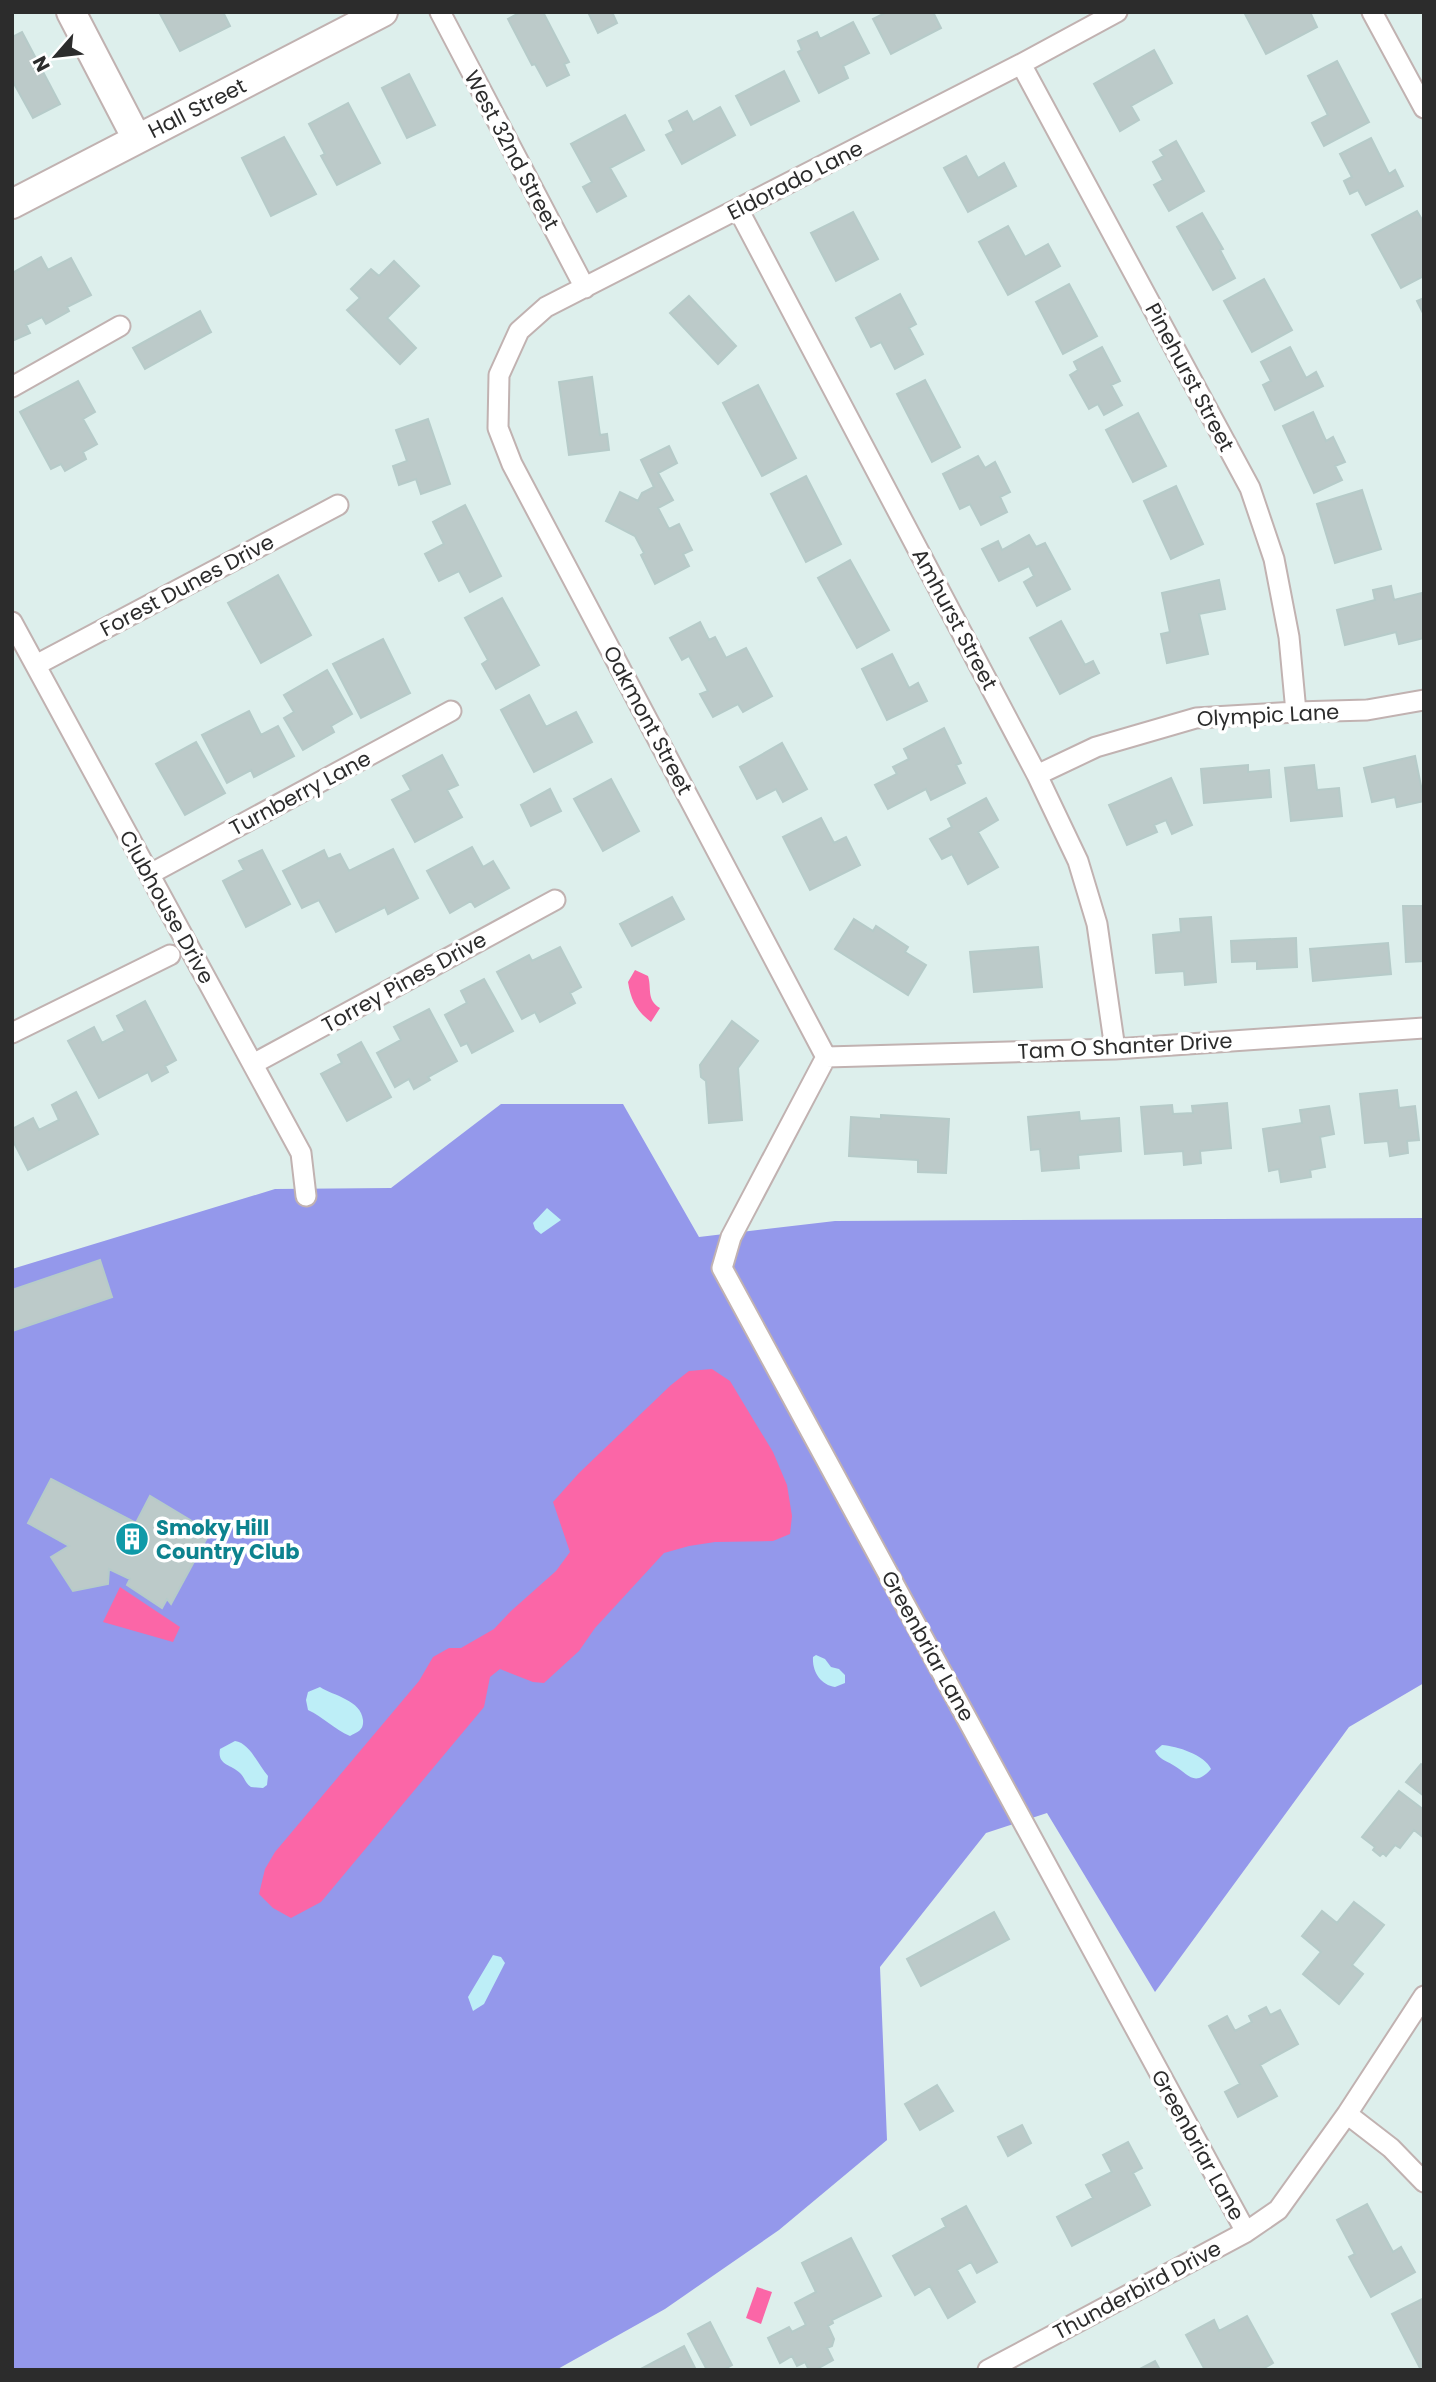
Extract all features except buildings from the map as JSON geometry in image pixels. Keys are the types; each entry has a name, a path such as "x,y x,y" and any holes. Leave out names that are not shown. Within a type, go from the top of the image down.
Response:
{"street":[{"path":"71,12 137,138"},
{"name":"Hall Street","path":"12,204 383,12"},
{"name":"West 32nd Street","path":"440,12 584,288"},
{"name":"Eldorado Lane","path":"499,375 519,331 546,307 1021,64 1117,12"},
{"path":"1372,12 1424,108"},
{"name":"Pinehurst Street","path":"1021,64 1250,488 1274,559 1289,637 1296,712"},
{"name":"Amhurst Street","path":"738,209 1037,775 1079,861 1094,914 1115,1049"},
{"path":"12,387 120,326"},
{"name":"Oakmont Street","path":"499,375 498,428 512,464 826,1057"},
{"name":"Forest Dunes Drive","path":"36,665 338,505"},
{"name":"Clubhouse Drive","path":"12,622 301,1153 306,1196"},
{"name":"Olympic Lane","path":"1037,775 1096,747 1196,718 1367,710 1424,700"},
{"name":"Turnberry Lane","path":"149,874 451,711"},
{"name":"Torrey Pines Drive","path":"253,1064 555,900"},
{"path":"12,1033 170,955"},
{"name":"Tam O Shanter Drive","path":"826,1057 1115,1049 1424,1028"},
{"name":"Greenbriar Lane","path":"826,1057 731,1237 722,1268 1246,2232"},
{"name":"Thunderbird Drive","path":"988,2370 1246,2232 1279,2210 1347,2114 1424,1996"},
{"path":"1347,2114 1391,2148 1424,2182"}],"shaded area":[{"path":"635,970 648,976 651,998 660,1008 651,1022 638,1010 631,995 628,982"},
{"name":"Smoky Hill Country Club","path":"501,1104 623,1104 699,1237 835,1221 1424,1218 1424,1683 1349,1727 1155,1992 1047,1813 986,1833 880,1967 887,2140 779,2230 665,2309 556,2370 12,2370 12,1269 275,1189 391,1188"},
{"path":"712,1369 730,1381 773,1452 787,1485 792,1516 790,1534 773,1541 715,1542 664,1553 595,1628 579,1651 544,1683 533,1682 500,1669 490,1677 484,1707 321,1902 291,1918 273,1908 259,1894 265,1869 275,1852 419,1681 433,1657 449,1648 461,1648 494,1629 556,1571 570,1552 553,1502 579,1473 671,1385 689,1371"},
{"path":"120,1587 180,1627 173,1642 103,1622"},
{"path":"757,2287 772,2292 761,2324 746,2318"}],"sand":[{"path":"547,1208 561,1220 541,1234 533,1223"},
{"path":"816,1655 825,1659 831,1667 839,1669 845,1675 845,1683 835,1687 822,1681 814,1668 813,1657"},
{"path":"320,1687 346,1699 357,1708 363,1720 360,1730 350,1736 308,1710 308,1692"},
{"path":"235,1741 249,1750 268,1776 267,1785 263,1788 251,1787 240,1773 220,1758 220,1749"},
{"path":"1162,1745 1183,1749 1203,1759 1211,1769 1200,1778 1192,1778 1159,1756 1155,1751"},
{"path":"493,1955 501,1957 505,1963 484,2004 473,2011 468,1997"}],"place":[{"name":"Smoky Hill Country Club","path":"132,1539"}]}
